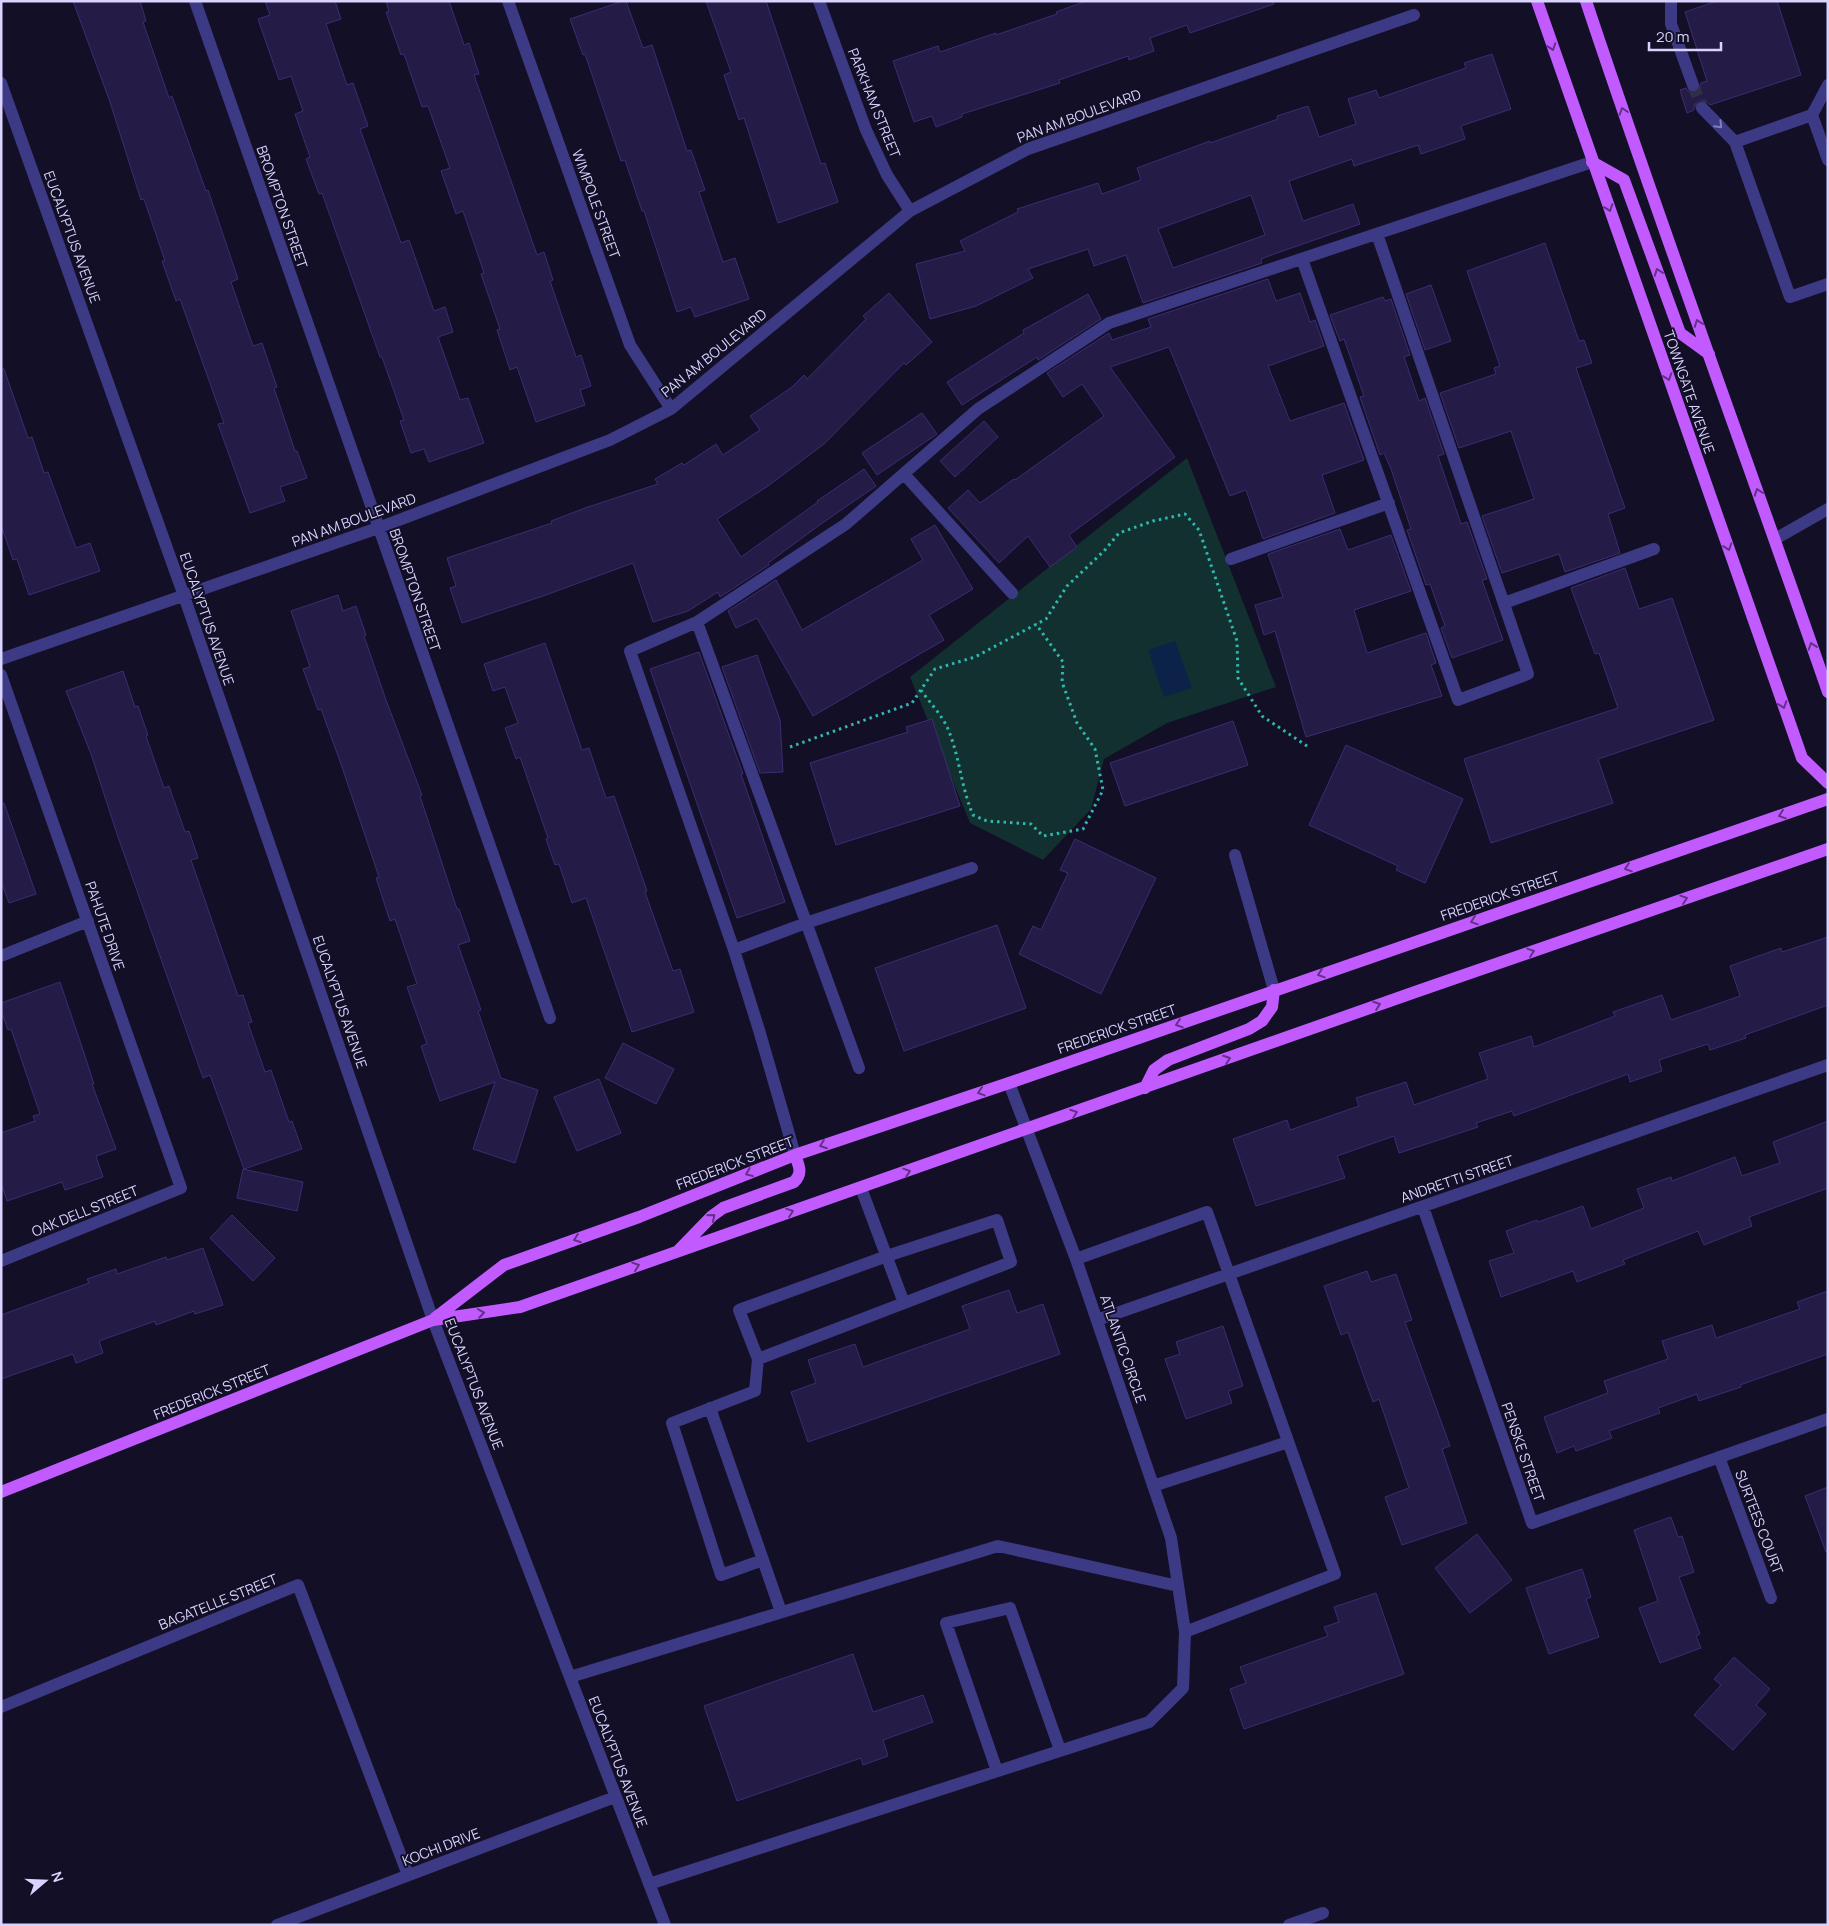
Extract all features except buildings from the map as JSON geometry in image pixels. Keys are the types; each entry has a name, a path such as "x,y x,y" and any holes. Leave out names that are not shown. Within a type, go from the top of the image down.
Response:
{"main road":[{"name":"TOWNGATE AVENUE","path":"1537,1 1802,758 1828,783"},
{"path":"1586,1 1638,157 1828,692"},
{"path":"1592,162 1624,180 1680,333 1709,354"},
{"name":"FREDERICK STREET","path":"433,1320 504,1265 639,1217 795,1155 1009,1083 1828,799"},
{"name":"FREDERICK STREET","path":"1,1492 433,1320 520,1307 1828,849"},
{"path":"1145,1088 1154,1070 1168,1060 1262,1021 1272,1007 1274,990"},
{"path":"677,1252 712,1216 724,1208 794,1182 799,1176 800,1169 795,1155"}],"street":[{"name":"BROMPTON STREET","path":"195,1 550,1018"},
{"name":"WIMPOLE STREET","path":"508,1 630,344 671,409"},
{"name":"PARKHAM STREET","path":"819,1 866,130 887,175 910,211"},
{"path":"1671,1 1671,24 1693,86"},
{"name":"PAN AM BOULEVARD","path":"1,659 378,528 610,440 671,409 910,211 1028,149 1414,15"},
{"name":"EUCALYPTUS AVENUE","path":"1,83 184,596 433,1320 615,1797 666,1925"},
{"path":"1735,142 1812,116 1828,85"},
{"path":"1702,108 1735,142 1790,297 1828,284"},
{"path":"1812,116 1828,160"},
{"path":"795,1155 734,950 630,651 696,622 846,524 978,409 1109,322 1592,162"},
{"path":"1302,259 1458,700 1528,674 1377,234"},
{"path":"904,474 1012,593"},
{"path":"1231,559 1388,503"},
{"path":"1775,539 1828,509"},
{"path":"1504,603 1654,550"},
{"path":"696,622 859,1068"},
{"name":"PAHUTE DRIVE","path":"1,675 181,1188"},
{"path":"1235,855 1274,990"},
{"path":"734,950 806,923 972,868"},
{"path":"1,956 88,921"},
{"name":"ANDRETTI STREET","path":"1097,1320 1828,1065"},
{"name":"ATLANTIC CIRCLE","path":"649,1884 1149,1722 1183,1688 1185,1632 1171,1538 1076,1260 1009,1083"},
{"name":"OAK DELL STREET","path":"1,1261 181,1188"},
{"path":"861,1188 904,1303"},
{"name":"PENSKE STREET","path":"1422,1207 1532,1523 1828,1419"},
{"path":"1076,1260 1207,1212 1334,1574 1185,1632"},
{"path":"758,1359 1012,1262 997,1220 887,1256 739,1310 758,1359 754,1391 672,1423 721,1575 763,1560"},
{"path":"710,1408 781,1612"},
{"path":"1153,1486 1288,1442"},
{"name":"SURTEES COURT","path":"1719,1457 1771,1598"},
{"path":"570,1677 998,1546 1178,1586"},
{"name":"BAGATELLE STREET","path":"1,1708 298,1585 408,1875"},
{"path":"997,1771 946,1623 1010,1608 1060,1750"},
{"name":"KOCHI DRIVE","path":"277,1925 615,1797"},
{"path":"1289,1925 1323,1913"}],"path":[{"path":"790,746 912,703 935,669 975,657 1046,619 1067,586 1104,551 1119,533 1153,521 1185,514 1199,530 1237,641 1238,678 1262,716 1310,748"},
{"path":"921,690 947,727 960,764 965,797 973,815 987,821 1031,824 1043,836 1083,829 1103,790 1095,749 1077,723 1065,691 1062,682 1063,662 1036,624"}],"green space":[{"path":"1187,458 1276,687 1167,723 1104,759 1091,809 1043,860 970,823 910,677"}],"water":[{"path":"1175,641 1192,688 1164,697 1148,650"}],"tunnel":[{"path":"1693,85 1702,108"}]}
